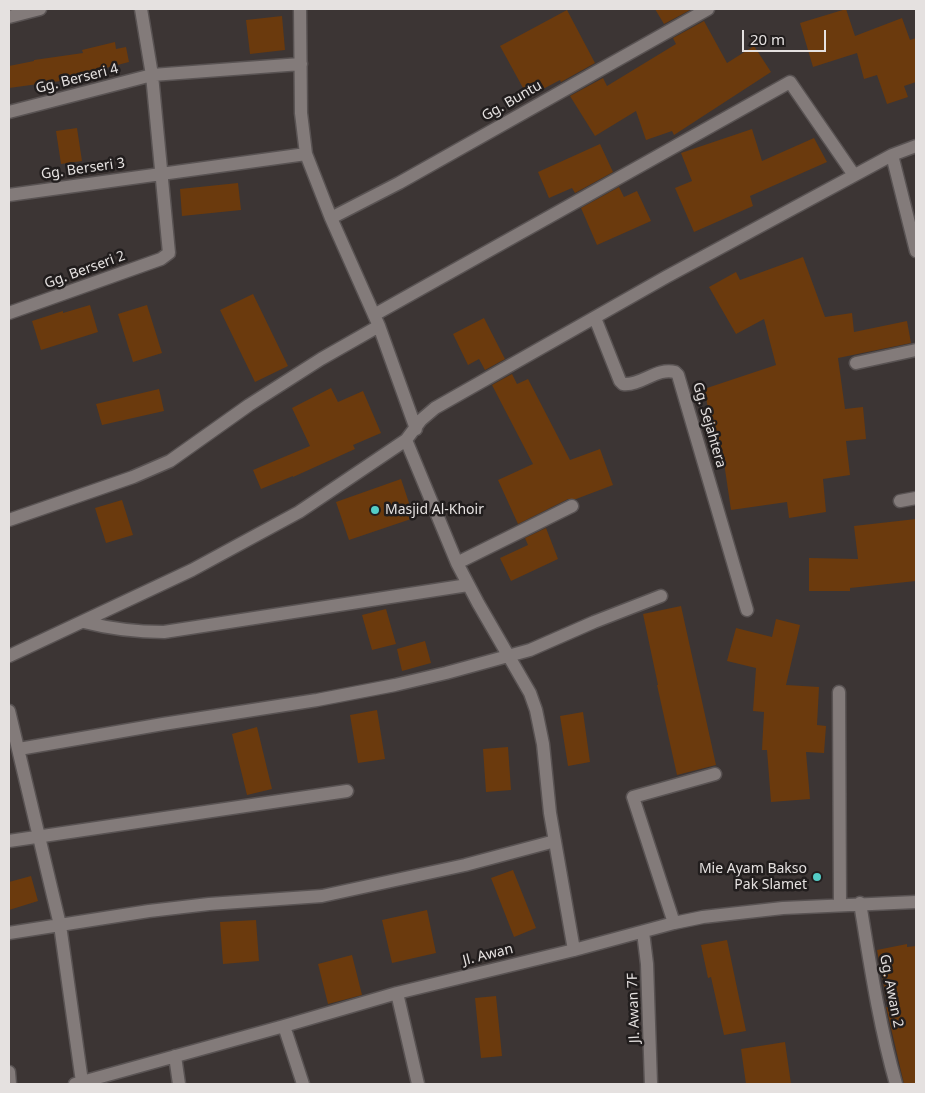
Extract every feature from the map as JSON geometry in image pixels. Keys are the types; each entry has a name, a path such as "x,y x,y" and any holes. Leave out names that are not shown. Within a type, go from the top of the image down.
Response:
{"street":[{"path":"9,16 40,9"},
{"path":"141,9 152,75 161,173"},
{"path":"300,9 301,113 306,154 331,218 377,320 416,429"},
{"name":"Gg. Buntu","path":"331,218 399,183 708,9"},
{"name":"Gg. Berseri 4","path":"9,112 152,75 301,64"},
{"path":"9,520 116,483 170,461 258,399 321,359 377,320 790,82 854,175"},
{"path":"9,656 192,570 275,526 327,494 406,440 421,420 435,408 854,175 892,155 916,146"},
{"name":"Gg. Berseri 3","path":"9,195 306,154"},
{"path":"892,155 916,251"},
{"name":"Gg. Berseri 2","path":"9,313 162,259 169,253 161,173"},
{"name":"Gg. Sejahtera","path":"595,318 622,384 629,384 665,371 675,372 678,375 747,610"},
{"path":"856,363 916,350"},
{"path":"406,440 457,563 530,693 540,726 555,841 574,950"},
{"path":"900,501 916,498"},
{"path":"457,563 572,506"},
{"path":"84,622 138,632 164,632 468,585"},
{"path":"16,750 163,724 317,700 395,685 530,650 661,596"},
{"path":"839,692 840,905"},
{"path":"9,711 16,750 60,926 79,1083"},
{"path":"674,923 633,797 715,774"},
{"path":"9,841 347,791"},
{"path":"9,933 149,911 209,904 322,896 465,865 555,841"},
{"name":"Jl. Awan","path":"79,1083 397,993 574,950 674,923 754,911 916,902"},
{"name":"Gg. Awan 2","path":"860,904 876,997 896,1084"},
{"name":"Jl. Awan 7F","path":"643,932 647,964 651,1084"},
{"path":"397,993 418,1084"},
{"path":"284,1026 303,1084"},
{"path":"175,1056 179,1084"},
{"path":"9,1072 10,1084"}],"building":[{"path":"655,9 692,9 664,24"},
{"path":"846,9 855,36 902,18 910,40 916,38 916,82 904,86 908,97 887,104 877,75 864,79 857,53 813,67 800,23"},
{"path":"567,10 595,63 561,82 560,80 528,97 500,46"},
{"path":"282,16 285,50 250,54 246,20"},
{"path":"704,21 727,63 754,46 771,72 674,135 672,131 646,140 636,111 595,136 570,96 603,78 607,86 676,44 673,38"},
{"path":"115,42 116,49 126,47 129,62 75,76 75,79 9,88 9,66 34,60 83,53 82,50"},
{"path":"77,128 82,161 61,164 56,131"},
{"path":"752,129 762,161 814,138 827,162 750,196 753,206 694,232 675,188 692,181 681,153"},
{"path":"600,144 613,172 575,193 572,188 549,198 538,172"},
{"path":"238,183 241,210 182,216 180,189"},
{"path":"619,187 624,197 637,191 651,221 597,245 581,208"},
{"path":"803,257 825,317 852,313 854,332 907,321 911,343 838,358 845,409 863,407 866,439 846,441 850,475 823,479 826,512 789,518 787,502 731,510 722,449 717,450 704,389 776,365 764,319 736,334 709,287 736,272 740,280"},
{"path":"253,294 288,366 255,382 220,310"},
{"path":"90,305 98,332 41,350 32,321"},
{"path":"147,305 162,353 133,362 118,314"},
{"path":"484,318 505,359 485,370 479,359 468,365 453,334"},
{"path":"512,374 517,384 528,379 570,460 600,449 613,485 576,499 568,499 518,524 498,480 533,464 492,385"},
{"path":"331,388 338,402 363,391 381,433 353,445 355,449 261,489 253,470 310,446 292,408"},
{"path":"159,389 164,411 102,425 96,404"},
{"name":"Masjid Al-Khoir","path":"401,479 414,518 349,540 336,502"},
{"path":"122,500 133,535 106,543 95,508"},
{"path":"916,519 916,581 850,588 850,591 809,591 809,558 858,559 854,526"},
{"path":"546,528 558,559 511,581 500,558 528,545 525,538"},
{"path":"681,606 716,765 677,775 643,614"},
{"path":"386,609 396,644 372,650 362,615"},
{"path":"776,619 800,625 786,685 819,687 817,725 826,726 824,753 806,752 810,799 771,802 767,750 762,750 764,712 753,711 756,668 727,661 736,628 772,637"},
{"path":"425,641 431,663 402,671 397,649"},
{"path":"377,710 385,759 358,763 350,715"},
{"path":"583,712 590,762 568,766 560,716"},
{"path":"257,727 272,789 247,795 232,734"},
{"path":"508,747 511,790 486,792 483,749"},
{"path":"513,870 536,928 514,937 491,878"},
{"path":"31,876 38,901 9,910 9,882"},
{"path":"427,910 436,953 392,963 382,920"},
{"path":"256,920 259,961 223,964 220,922"},
{"path":"727,940 746,1031 724,1035 711,977 708,978 701,945"},
{"path":"907,944 907,947 916,946 916,1084 904,1084 886,1007 888,1007 877,950"},
{"path":"352,955 362,995 328,1004 318,964"},
{"path":"496,996 502,1056 481,1058 475,998"},
{"path":"785,1042 791,1084 746,1084 741,1049"}],"place":[{"name":"Masjid Al-Khoir","path":"375,510"},
{"name":"Mie Ayam Bakso Pak Slamet","path":"817,877"}]}
